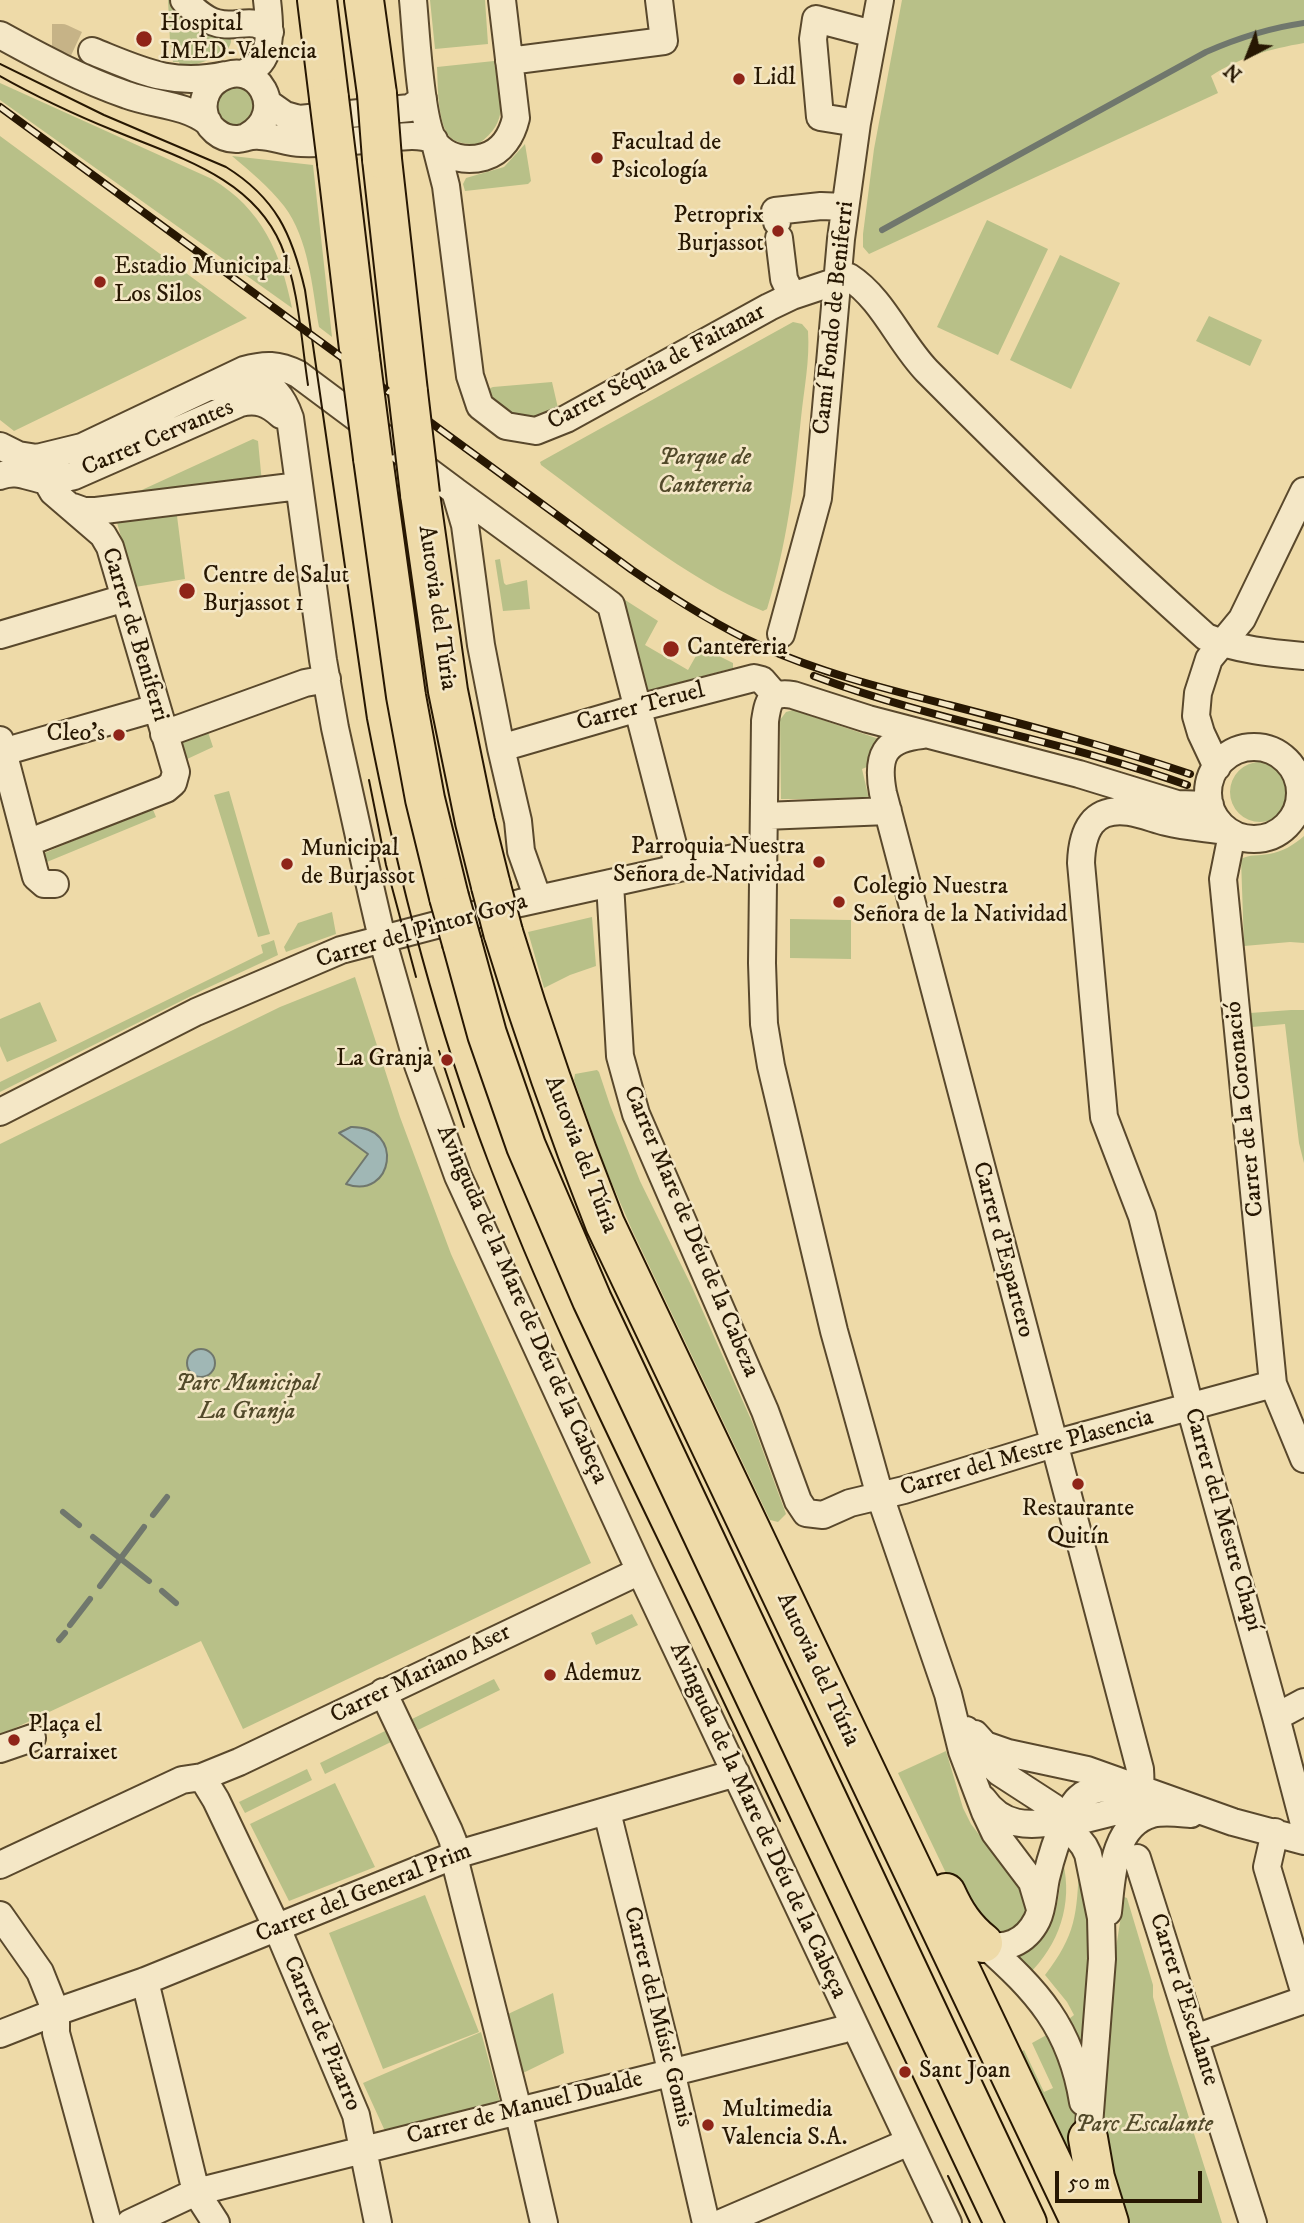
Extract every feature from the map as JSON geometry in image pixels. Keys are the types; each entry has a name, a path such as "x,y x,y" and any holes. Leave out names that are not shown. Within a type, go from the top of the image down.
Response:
{"highway":[{"name":"Autovia del Túria","path":"317,0 360,357 406,696 425,799 487,1034 526,1146 592,1300 1027,2223"},
{"name":"Autovia del Túria","path":"364,0 377,94 408,392 438,493 436,618 475,822 530,1023 605,1224 1081,2223"},
{"path":"882,1807 915,1830 956,1915 983,1943"},
{"path":"1088,2138 1094,2178 1109,2223"}],"street":[{"path":"184,0 205,18 217,23 231,25 253,22 264,26 270,32"},
{"path":"92,51 146,72 181,80 204,80 250,71 266,52 270,32 267,0"},
{"path":"413,0 423,99 446,186"},
{"path":"446,186 457,169 468,160 487,156 496,150 506,142 513,130 516,118 502,0"},
{"path":"509,61 664,41 659,0"},
{"name":"Camí Fondo de Beniferri","path":"781,634 818,498 836,281 845,207 857,123 880,0"},
{"path":"857,123 820,117 813,39 816,19 873,34"},
{"path":"0,35 45,46 124,94 187,110 228,138 248,136 263,124 268,103 263,89 251,77 236,74 218,79 210,86 205,96 204,111 208,122"},
{"path":"151,101 205,96"},
{"path":"268,103 285,115 299,119 410,108 423,99"},
{"path":"248,136 265,136 302,144 415,135 435,142 447,153 468,160"},
{"name":"Carrer Séquia de Faitanar","path":"446,186 470,376 480,406 506,426 536,431 566,419 792,296 836,281"},
{"path":"792,296 784,278 775,211 821,206 845,207"},
{"path":"836,281 849,277 864,286 906,345 934,377 1116,556 1206,637 1256,652 1304,656"},
{"path":"0,446 18,455 37,458 82,447 244,370 263,365 286,368 298,374 438,493 611,605 679,868"},
{"name":"Avinguda de la Mare de Déu de la Cabeça","path":"212,387 248,381 269,385 284,399 294,438 335,728 382,938 418,1065 458,1176 852,2024 948,2223"},
{"name":"Carrer Cervantes","path":"39,486 74,476 252,400 266,403 280,413 294,438"},
{"path":"82,447 50,471 39,486 84,511 299,486"},
{"name":"Carrer de Beniferri","path":"0,459 103,535 110,547 176,772 173,783 166,789 27,843"},
{"path":"1226,759 1201,733 1196,716 1198,693 1209,659 1242,620 1304,491"},
{"path":"438,493 465,525 481,645 518,821 521,851 538,899"},
{"path":"0,635 125,598"},
{"name":"Carrer Teruel","path":"501,748 754,678 762,680 775,695"},
{"path":"164,734 305,683 327,679"},
{"path":"1040,1909 1031,1882 995,1833 962,1751 948,1695 880,1496 834,1331 771,1066 764,1024 762,912 767,706 775,695 793,695 922,735 1079,774 1177,804 1210,805"},
{"path":"55,884 44,884 36,877 1,746 156,708"},
{"name":"Carrer d'Espartero","path":"922,735 898,740 890,746 882,758 881,780 1140,1769 1136,1788"},
{"path":"1266,748 1279,754 1290,764 1297,776 1301,791 1299,805 1288,824 1271,836 1242,838 1229,832 1216,820 1208,789 1212,774 1226,759 1250,747 1266,748 1286,753 1304,768"},
{"path":"764,816 888,811"},
{"name":"Carrer del Mestre Chapí","path":"1229,832 1113,811 1100,816 1087,829 1082,842 1081,863 1104,1117 1142,1216 1190,1407 1276,1717 1303,1834"},
{"name":"Carrer de la Coronació","path":"1229,832 1223,879 1273,1384 1304,1459"},
{"name":"Carrer del Pintor Goya","path":"0,1112 196,1012 341,950 538,899 762,853"},
{"name":"Carrer del Pintor Goya","path":"706,863 727,866 738,872 752,890 762,912"},
{"name":"Carrer Mare de Déu de la Cabeza","path":"610,883 620,1056 636,1114 760,1399 798,1502 806,1513 823,1515"},
{"name":"Carrer del Mestre Plasencia","path":"823,1515 850,1503 1273,1384"},
{"name":"Carrer Mariano Aser","path":"0,1865 183,1780 202,1777 239,1762 640,1571"},
{"path":"383,1692 453,1841 457,1869 544,2223"},
{"path":"948,1695 985,1745 1007,1753 1087,1770 1233,1822"},
{"path":"948,1695 984,1758 999,1772 1073,1821 1091,1864 1101,1918 1102,1959"},
{"path":"1276,1717 1304,1702"},
{"path":"0,1749 32,1738"},
{"name":"Carrer del General Prim","path":"0,2034 145,1981 455,1855 736,1773"},
{"name":"Carrer de Pizarro","path":"202,1777 216,1800 276,1928 356,2115 378,2223"},
{"path":"983,1943 995,1948 1013,1944 1030,1930 1040,1909 1052,1853 1073,1821 1130,1808 1138,1799 1136,1788"},
{"path":"980,1795 995,1813 1018,1824 1124,1822 1143,1818"},
{"name":"Carrer del Músic Gomis","path":"607,1812 706,2223"},
{"path":"1088,2138 1102,1959 1112,1878 1118,1849 1130,1826 1152,1814 1174,1813 1275,1832 1303,1834"},
{"path":"1275,1832 1267,1867 1304,1991"},
{"name":"Carrer d'Escalante","path":"1137,1858 1253,2223"},
{"path":"0,1915 40,1972 56,2012 56,2033 108,2223"},
{"path":"983,1943 1042,2001 1056,2022 1075,2066 1088,2138"},
{"path":"145,1981 197,2192 216,2223"},
{"path":"1195,2038 1304,2000"},
{"name":"Carrer de Manuel Dualde","path":"130,2223 197,2192 841,2030 852,2024"},
{"path":"721,2223 909,2142"}],"green space":[{"path":"168,0 176,0 230,36 229,47 192,66 181,68 179,62 173,62"},
{"path":"430,0 485,0 488,44 435,49"},
{"path":"902,0 1304,0 1304,43 1267,51 1233,64 1211,76 1218,93 869,254 863,247 863,234 874,149"},
{"path":"494,61 501,97 500,117 496,126 478,144 454,140 443,124 437,67"},
{"path":"0,83 212,179 229,191 244,204 267,234 282,269 292,308 0,100"},
{"path":"235,87 249,93 255,107 249,121 235,127 221,121 215,107 221,93"},
{"name":"Estadio Municipal Los Silos","path":"0,136 247,318 14,431 0,420"},
{"path":"525,144 531,181 528,184 465,191 463,184 466,178 504,167"},
{"path":"232,156 313,165 332,337 319,327 304,248 292,219 272,192"},
{"path":"987,220 1048,249 998,355 937,327"},
{"path":"1060,255 1120,283 1071,389 1010,360"},
{"path":"1209,316 1262,340 1250,366 1196,341"},
{"name":"Parque de Cantereria","path":"793,322 802,324 808,331 806,374 785,538 767,609 763,611 734,598 677,564 621,525 540,462"},
{"path":"552,382 558,408 534,416 518,415 503,408 488,389 493,387"},
{"path":"253,439 258,441 262,483 109,505"},
{"path":"176,508 185,579 135,587 116,519"},
{"path":"500,559 506,585 527,580 530,609 503,611 495,560"},
{"path":"622,598 658,621 645,645 688,670 701,647 733,663 733,668 648,691"},
{"path":"793,710 882,740 872,765 862,769 869,799 781,799 780,720 786,712"},
{"path":"206,726 213,747 185,760 178,737"},
{"path":"1254,762 1266,762 1282,770 1288,780 1288,804 1282,814 1266,822 1254,822 1238,814 1230,798 1230,786 1238,770"},
{"path":"229,791 270,934 258,937 214,795"},
{"path":"152,807 156,817 42,864 40,855"},
{"path":"1304,836 1304,943 1244,946 1241,859 1279,852"},
{"path":"332,912 336,934 286,952 284,947 298,923"},
{"path":"592,917 596,966 544,988 528,932"},
{"path":"790,919 851,920 851,959 790,958"},
{"path":"274,940 278,955 0,1092 0,1082 263,953 261,945"},
{"name":"Parc Municipal La Granja","path":"355,977 400,1117 451,1254 591,1563 243,1729 201,1641 0,1735 0,1144 280,1007"},
{"path":"40,1002 57,1041 7,1062 0,1046 0,1019"},
{"path":"1304,1010 1304,1163 1299,1143 1285,1024 1252,1027 1250,1013"},
{"path":"597,1070 640,1181 692,1287 753,1424 786,1514 778,1522 770,1520 632,1230 604,1165 574,1080 575,1074"},
{"path":"632,1614 638,1625 596,1645 591,1633"},
{"path":"494,1679 500,1690 418,1730 412,1719"},
{"path":"385,1731 391,1742 325,1774 320,1763"},
{"path":"946,1751 963,1808 971,1824 1014,1881 1021,1879 1027,1910 1025,1917 1015,1928 1001,1933 993,1933 968,1919 898,1773"},
{"path":"307,1769 312,1780 245,1813 239,1802"},
{"path":"335,1783 375,1867 289,1901 250,1824"},
{"path":"1063,1862 1066,1893 1061,1923 1048,1951 1028,1975 1014,1958 1039,1942 1047,1931 1057,1905"},
{"path":"1079,1864 1087,1907 1091,1959 1083,2067 1065,2022 1074,2015 1045,1975 1063,1948 1073,1923"},
{"path":"425,1895 479,2032 383,2069 329,1933"},
{"name":"Parc Escalante","path":"1124,1897 1127,1898 1153,1985 1153,1997 1169,2054 1222,2223 1130,2223 1097,2131 1104,2024"},
{"path":"553,1993 564,2053 523,2073 508,2014"},
{"path":"481,2032 500,2102 385,2131 363,2083"},
{"path":"1052,2032 1071,2085 1082,2162 1074,2165 1021,2052 1024,2050 1044,2092 1053,2088 1032,2043"}],"water":[{"path":"351,1127 369,1130 380,1138 386,1149 387,1162 383,1173 374,1182 362,1186 346,1184 368,1154 339,1133"},
{"path":"201,1349 211,1353 215,1363 211,1373 201,1377 191,1373 187,1363 191,1353"}],"waterway":[{"path":"882,230 1206,52 1254,34 1304,23"},
{"path":"153,1515 167,1497"},
{"path":"63,1512 79,1525"},
{"path":"100,1586 144,1527"},
{"path":"93,1537 149,1581"},
{"path":"162,1591 176,1603"},
{"path":"70,1625 90,1599"},
{"path":"59,1640 65,1633"}],"tunnel":[{"path":"52,37 62,37 92,51"}],"tram line":[{"path":"0,64 104,115 226,167 258,191 270,205 287,235 305,290 367,719 378,775 418,942 468,1107 511,1220 562,1336 982,2223"},
{"path":"0,76 71,112 210,172 252,202 268,222 287,261 296,296 308,385"},
{"path":"369,780 386,865 416,977"},
{"path":"439,1051 464,1127"},
{"path":"708,1669 780,1821"},
{"path":"948,2176 970,2223"}],"railway":[{"path":"0,107 632,570 711,620 761,646 830,672 1070,737 1190,774"},
{"path":"814,676 907,706 1094,756 1187,785"}],"place":[{"name":"Hospital IMED-Valencia","path":"144,39"},
{"name":"Lidl","path":"739,79"},
{"name":"Facultad de Psicología","path":"597,158"},
{"name":"Petroprix Burjassot","path":"778,231"},
{"name":"Estadio Municipal Los Silos","path":"100,282"},
{"name":"Centre de Salut Burjassot 1","path":"187,591"},
{"name":"Cantereria","path":"671,649"},
{"name":"Cleo's","path":"119,735"},
{"name":"Parroquia Nuestra Señora de Natividad","path":"819,862"},
{"name":"Municipal de Burjassot","path":"287,864"},
{"name":"Colegio Nuestra Señora de la Natividad","path":"839,902"},
{"name":"La Granja","path":"447,1060"},
{"name":"Restaurante Quitín","path":"1078,1484"},
{"name":"Ademuz","path":"550,1675"},
{"name":"Plaça el Carraixet","path":"14,1740"},
{"name":"Sant Joan","path":"905,2072"},
{"name":"Multimedia Valencia S.A.","path":"708,2125"}]}
